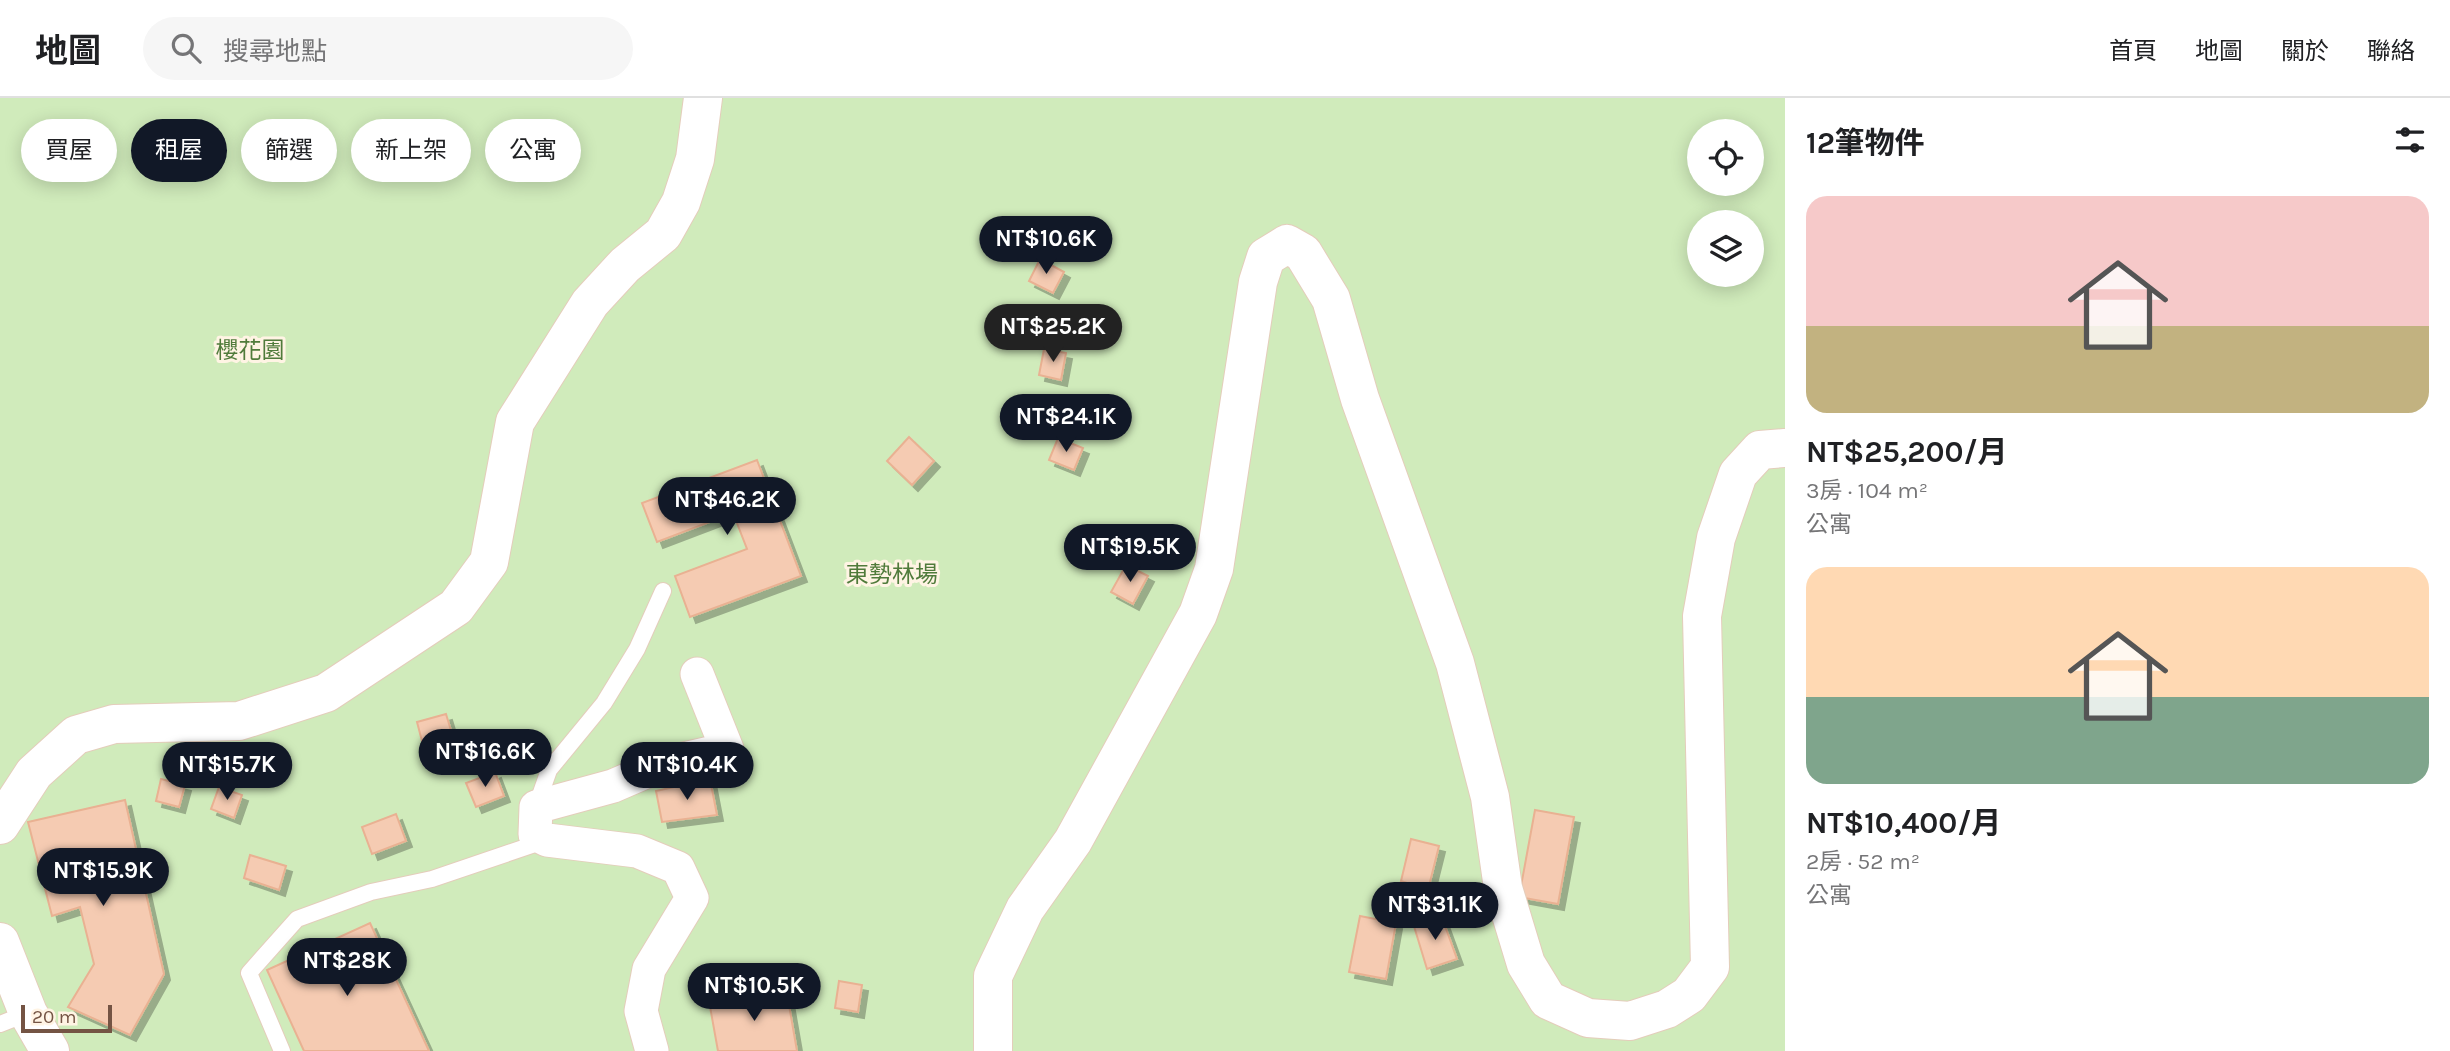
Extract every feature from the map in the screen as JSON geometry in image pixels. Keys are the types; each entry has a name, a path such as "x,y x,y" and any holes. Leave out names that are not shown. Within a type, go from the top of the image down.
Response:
{"street":[{"path":"0,825 34,773 76,735 114,724 239,720 326,693 456,607 489,562 515,422 590,303 625,265 663,234 681,202 695,159 703,98"},
{"path":"993,1051 993,976 1025,909 1073,841 1198,614 1214,569 1258,282 1266,257 1287,244 1303,253 1331,299 1360,399 1455,663 1490,797 1503,887 1526,964 1548,1000 1588,1018 1630,1021 1667,1009 1689,995 1710,967 1702,616 1716,538 1738,474 1760,450 1785,448"},
{"path":"652,1051 640,1011 649,969 692,898 678,868 636,851 547,840 536,820 666,764 727,749 697,674"},
{"path":"0,942 14,1019 50,1051"}],"lane":[{"path":"282,1051 249,972 297,919 371,892 432,879 532,845 549,770 604,703 637,649 663,591"}],"green space":[{"name":"東勢林場","path":"0,98 1785,98 1785,1051 0,1051"}],"building":[{"path":"1040,259 1064,272 1053,293 1029,281"},
{"path":"1044,349 1066,353 1061,380 1039,375"},
{"path":"909,437 934,461 912,485 887,461"},
{"path":"1058,438 1083,448 1074,470 1049,460"},
{"path":"757,460 801,576 690,617 675,576 747,549 733,513 657,542 642,503"},
{"path":"1126,565 1148,576 1133,604 1111,592"},
{"path":"446,714 453,737 423,745 417,722"},
{"path":"495,772 504,796 476,807 466,783"},
{"path":"161,779 185,785 179,807 156,801"},
{"path":"710,779 717,815 662,822 656,791"},
{"path":"219,787 242,795 234,818 211,809"},
{"path":"125,800 164,974 130,1035 68,1007 94,964 80,907 52,916 28,822"},
{"path":"1535,810 1574,817 1558,904 1519,897"},
{"path":"396,814 406,841 372,854 362,827"},
{"path":"1411,839 1439,846 1428,890 1401,881"},
{"path":"250,855 286,866 279,890 244,878"},
{"path":"1441,915 1457,959 1427,969 1413,923"},
{"path":"1360,916 1396,923 1386,979 1349,972"},
{"path":"370,923 429,1051 304,1051 267,970"},
{"path":"839,981 862,985 858,1012 835,1008"},
{"path":"786,988 797,1051 718,1051 709,1001"}],"park label":[{"name":"櫻花園","path":"250,350"}]}
